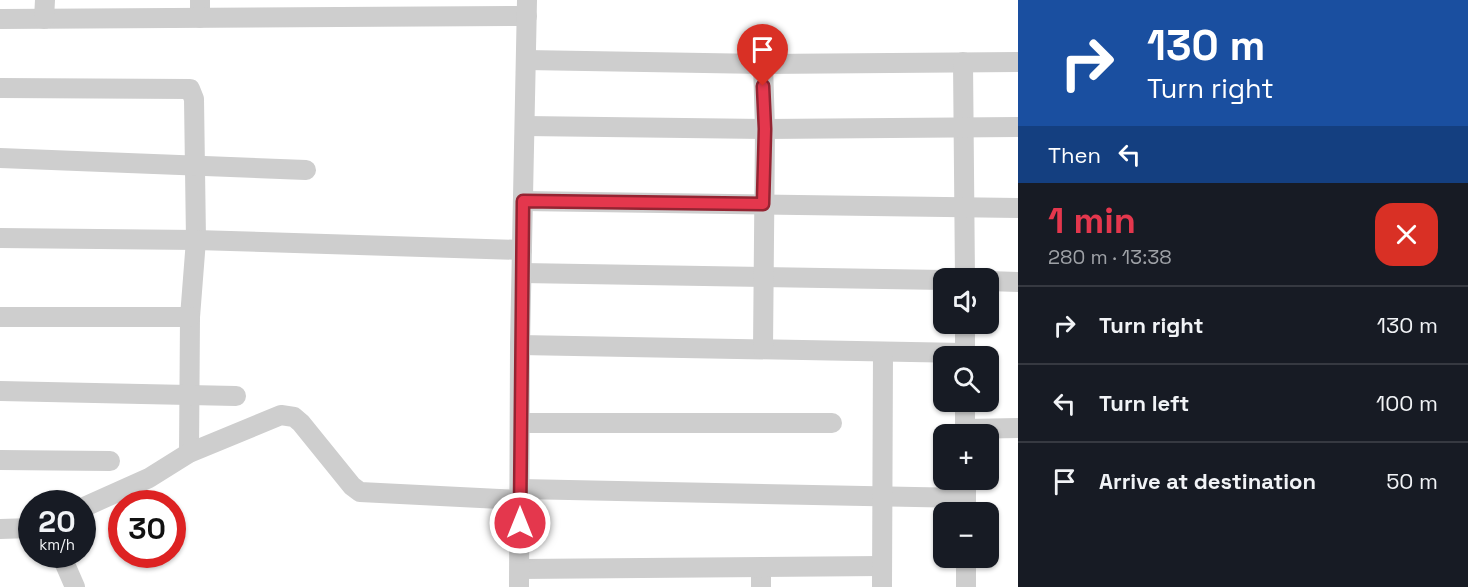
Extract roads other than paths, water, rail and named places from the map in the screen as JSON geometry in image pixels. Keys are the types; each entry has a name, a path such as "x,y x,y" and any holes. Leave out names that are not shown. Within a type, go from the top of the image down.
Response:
{"street":[{"path":"0,19 44,10 527,8 520,345 520,578 761,577 881,566"},
{"path":"526,60 763,64 1018,62"},
{"path":"963,62 965,268"},
{"path":"762,349 765,129 763,64"},
{"path":"0,88 190,89 194,99 196,240 189,318 189,453"},
{"path":"525,126 765,129 1018,127"},
{"path":"0,158 306,170"},
{"path":"523,201 1018,208"},
{"path":"0,238 196,240 522,250"},
{"path":"522,273 933,280"},
{"path":"999,281 1018,282"},
{"path":"0,317 189,318"},
{"path":"520,345 933,354"},
{"path":"882,587 880,496 883,352"},
{"path":"0,391 236,396"},
{"path":"96,502 149,478 189,453 281,415 294,417 301,423 352,486 360,492 966,497"},
{"path":"520,423 832,423"},
{"path":"999,429 1018,428"},
{"path":"0,460 110,461"},
{"path":"0,529 18,528"},
{"path":"67,568 75,587"},
{"path":"966,568 966,587"}]}
